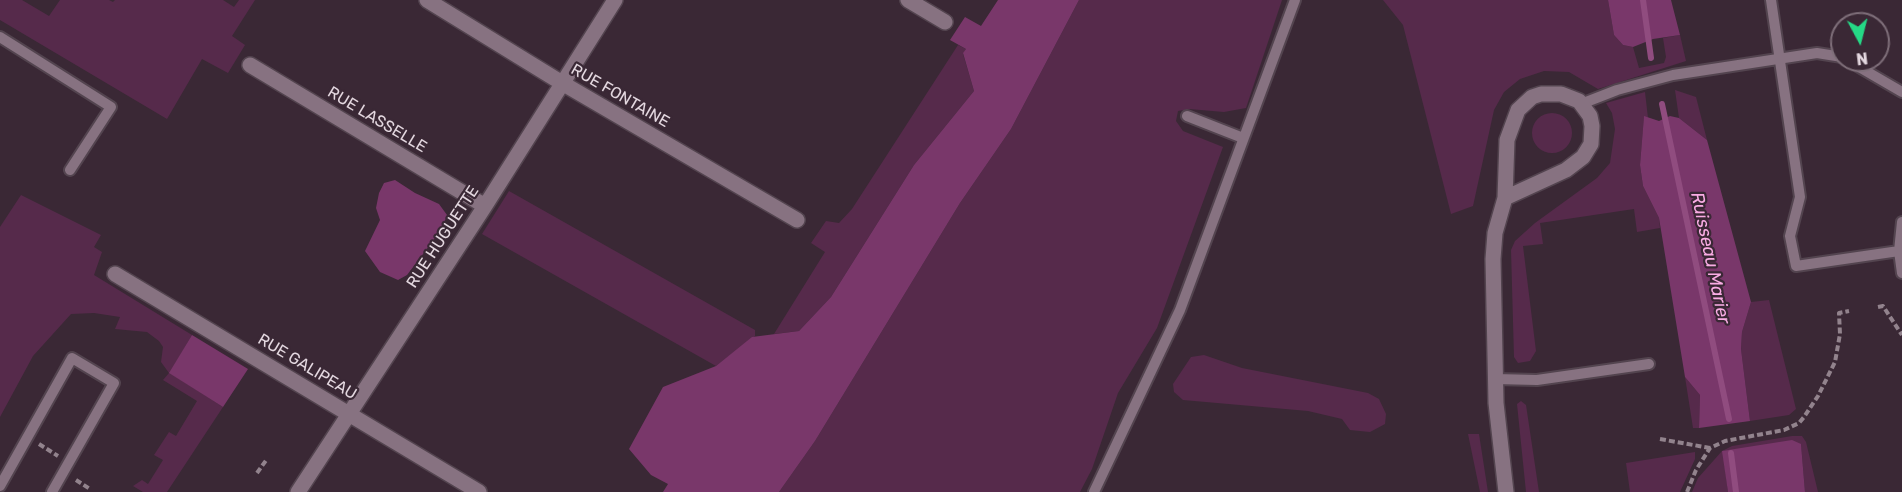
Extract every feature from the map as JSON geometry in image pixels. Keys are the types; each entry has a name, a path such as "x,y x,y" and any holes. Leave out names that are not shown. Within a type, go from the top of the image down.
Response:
{"street":[{"name":"RUE FONTAINE","path":"427,0 562,83 796,220"},
{"name":"RUE HUGUETTE","path":"298,492 485,206 615,0"},
{"path":"908,0 945,22"},
{"name":"RUE LASSELLE","path":"250,65 485,206"},
{"path":"1505,198 1566,170 1583,157 1591,144 1592,126 1590,116 1581,104 1561,94 1541,94 1524,102 1518,110 1507,140 1505,198 1495,233 1493,251 1495,379 1506,492"},
{"name":"RUE GALIPEAU","path":"115,274 479,492"}],"lane":[{"path":"1094,492 1180,310 1295,0"},
{"path":"1771,0 1800,197 1790,236 1796,266 1899,251"},
{"path":"0,37 111,107 70,170"},
{"path":"1581,104 1617,90 1673,75 1817,52 1830,55"},
{"path":"1868,72 1902,92"},
{"path":"1187,116 1244,138"},
{"path":"1902,222 1899,251 1902,273"},
{"path":"0,486 72,358 114,383 52,492"},
{"path":"1495,379 1537,380 1649,364"}],"path":[{"path":"1878,307 1883,306 1902,335"},
{"path":"1687,492 1696,470 1710,448 1725,441 1784,430 1798,423 1811,408 1831,372 1839,344 1839,313 1849,311"},
{"path":"1660,439 1710,448"},
{"path":"257,473 267,459"}],"shaded area":[{"path":"0,0 22,0 49,16 60,0 109,0 113,2 115,0 223,0 234,7 239,0 255,0 232,36 245,45 228,73 202,59 167,119 0,20"},
{"path":"998,0 1079,0 1011,129 960,203 815,441 779,492 663,492 668,484 651,475 629,449 663,387 716,366 752,337 799,331 831,297 914,165 974,91 963,53 966,49 950,40 965,17 981,26"},
{"path":"1079,0 1282,0 1246,108 1224,112 1189,109 1178,111 1176,121 1183,131 1223,147 1157,328 1118,393 1092,469 1080,492 779,492 815,441 960,203 1011,129"},
{"path":"1383,0 1608,0 1614,35 1623,45 1633,47 1639,68 1664,63 1666,57 1663,38 1680,35 1686,61 1598,89 1569,72 1544,71 1520,79 1504,92 1494,110 1473,206 1451,214 1403,25"},
{"path":"1608,0 1671,0 1680,35 1653,39 1633,47 1623,45 1614,35"},
{"path":"958,45 966,49 963,54 974,91 914,165 831,297 799,331 774,334 825,252 811,243 826,221 839,223 852,209"},
{"path":"1675,90 1696,97 1707,140 1679,118"},
{"path":"1645,92 1648,118 1644,117 1640,165 1643,186 1659,218 1660,228 1637,232 1634,209 1540,223 1543,244 1523,246 1536,351 1530,361 1518,363 1514,357 1511,250 1515,241 1535,223 1597,178 1610,163 1615,129 1612,113 1606,103"},
{"path":"1552,113 1566,119 1572,133 1566,147 1552,153 1538,147 1532,133 1538,119"},
{"path":"1644,116 1659,121 1670,116 1679,118 1707,140 1751,302 1742,332 1741,349 1750,421 1699,428 1700,395 1685,377 1659,218 1643,186 1640,165"},
{"path":"395,180 415,193 439,204 447,215 442,229 407,275 398,280 380,272 365,251 380,220 376,208 379,193 384,183"},
{"path":"509,191 755,330 755,336 716,366 482,234"},
{"path":"21,195 101,235 94,247 102,252 94,275 192,335 170,373 223,407 167,492 143,492 133,486 142,480 148,484 163,460 154,455 169,432 176,436 197,401 163,380 169,373 161,362 163,347 159,341 147,332 115,329 120,317 94,313 71,314 33,356 0,417 0,227"},
{"path":"1769,300 1796,409 1789,415 1750,421 1741,349 1742,332 1751,302"},
{"path":"192,335 248,369 223,407 169,373"},
{"path":"1204,355 1242,368 1368,393 1379,399 1386,414 1385,424 1370,432 1350,430 1342,419 1308,411 1183,400 1174,392 1173,384 1191,357"},
{"path":"1685,377 1700,395 1699,428 1693,428"},
{"path":"1521,401 1526,405 1539,492 1526,492 1517,404"},
{"path":"1468,434 1479,434 1488,492 1480,492"},
{"path":"1802,436 1806,442 1818,492 1805,492 1801,444 1723,451 1728,492 1692,492 1698,478 1722,451 1732,446"},
{"path":"1792,440 1801,444 1805,492 1728,492 1722,451"},
{"path":"1695,452 1695,459 1680,492 1630,492 1626,463"}],"waterway":[{"name":"Ruisseau Marier","path":"1643,0 1651,58"},
{"name":"Ruisseau Marier","path":"1662,104 1729,419"},
{"name":"Ruisseau Marier","path":"1731,453 1736,492"}]}
